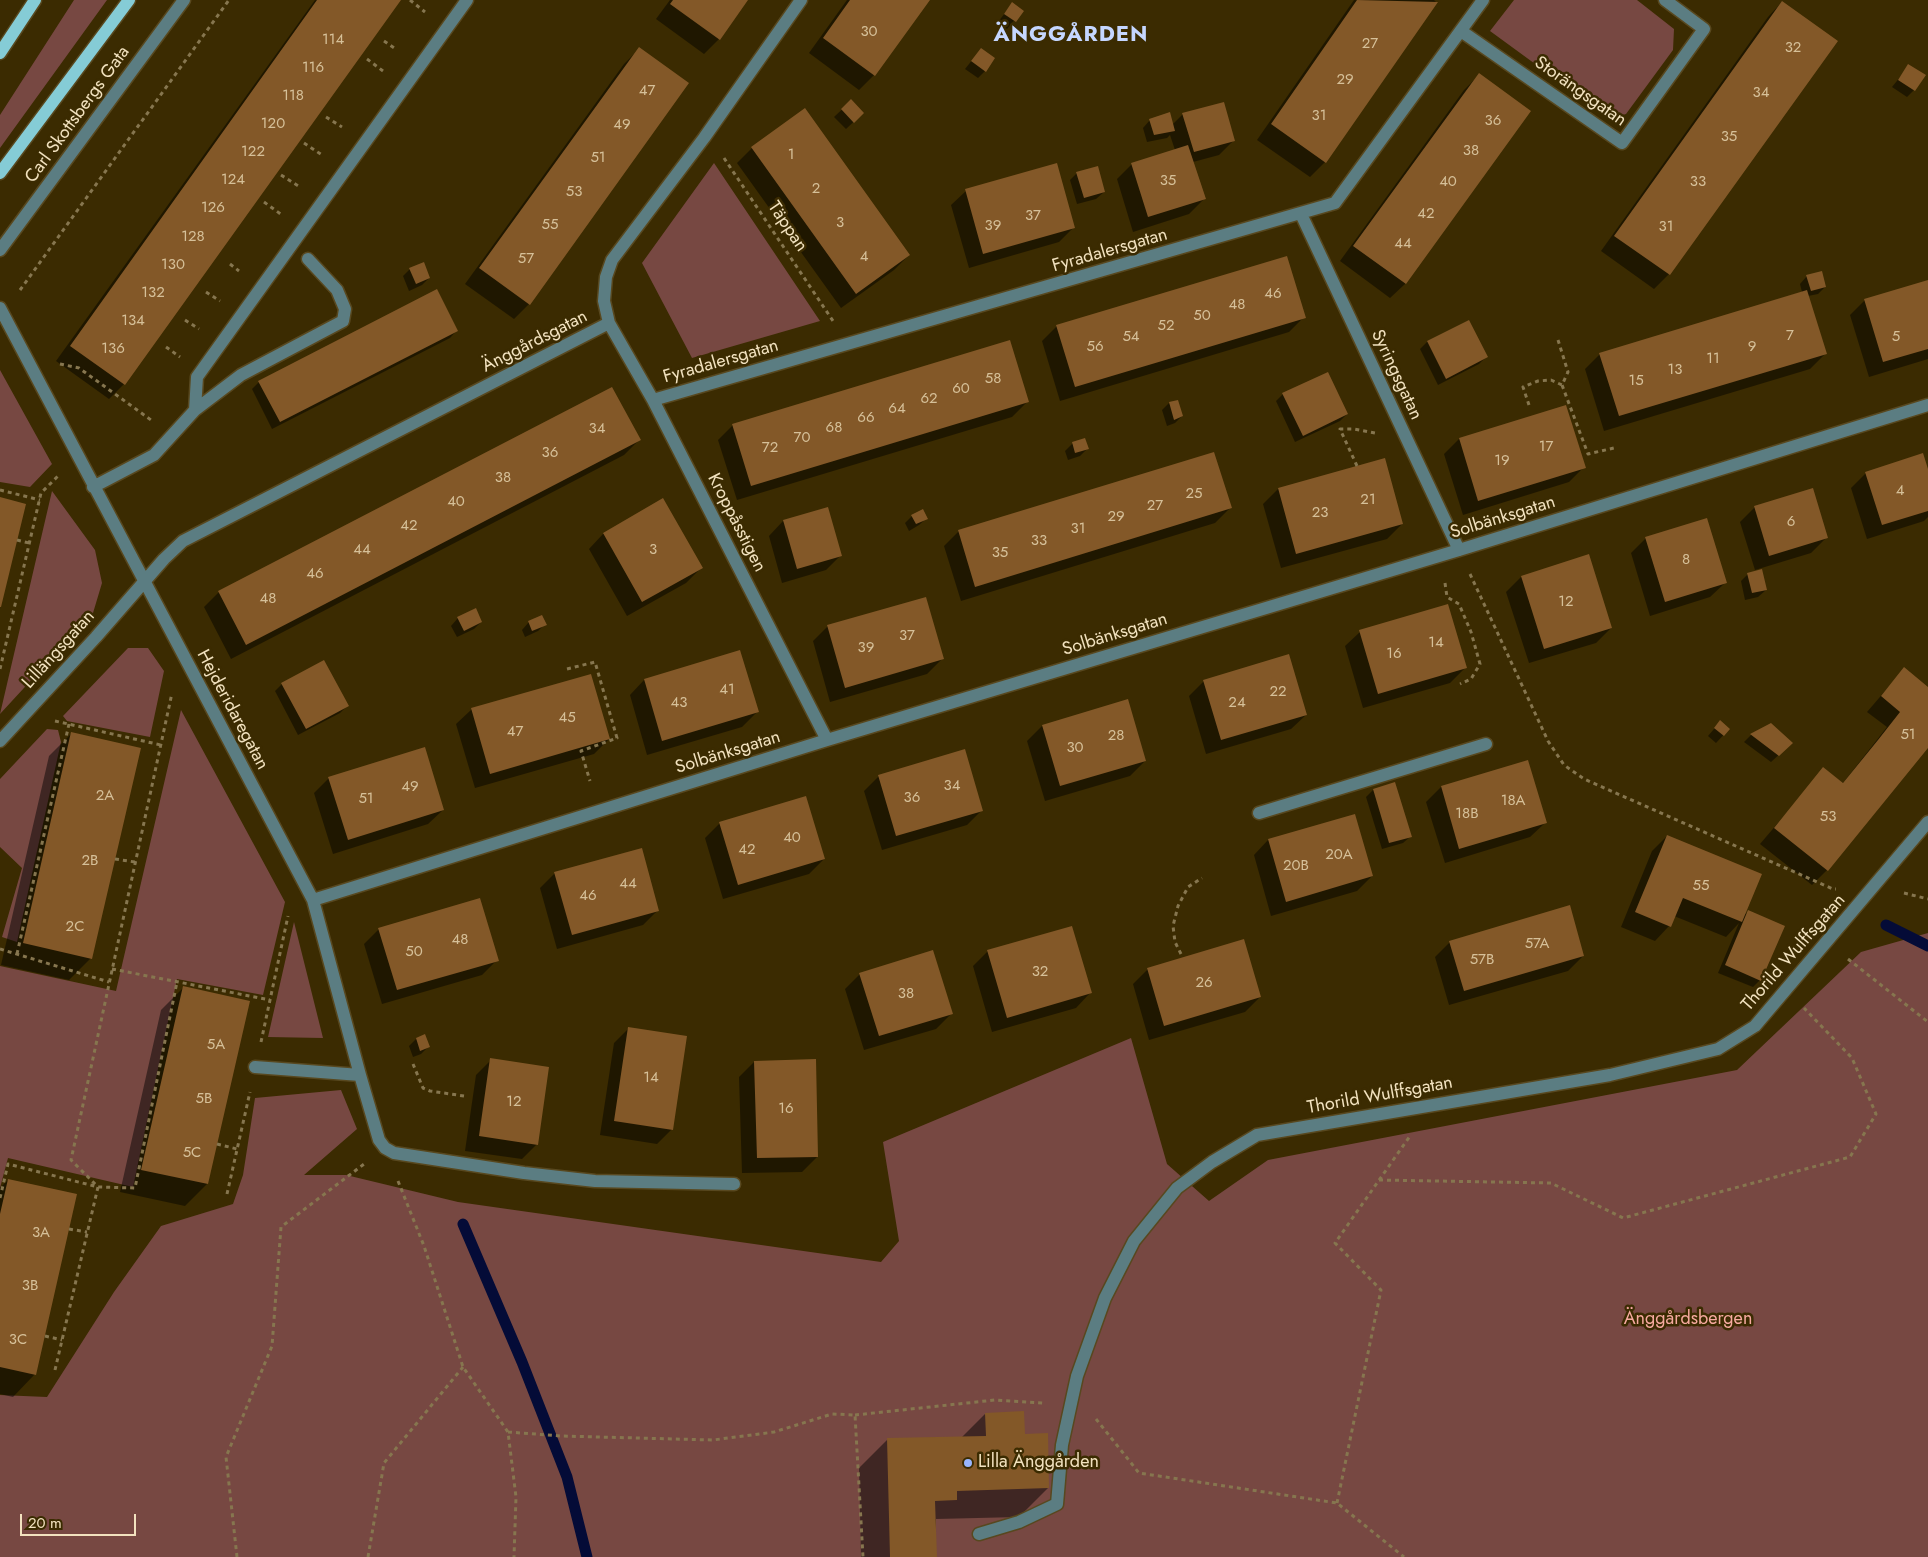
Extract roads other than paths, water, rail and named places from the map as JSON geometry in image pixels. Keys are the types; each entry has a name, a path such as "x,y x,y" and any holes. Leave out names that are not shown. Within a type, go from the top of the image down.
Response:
{"main road":[{"path":"0,53 35,0"},
{"path":"0,173 129,0"}],"street":[{"name":"Carl Skottsbergs Gata","path":"0,250 184,0"},
{"path":"195,410 197,377 467,0"},
{"name":"Änggårdsgatan","path":"144,583 164,559 183,541 609,323 604,288 612,260 704,138 801,0"},
{"name":"Fyradalersgatan","path":"653,400 1335,203 1483,0"},
{"name":"Storängsgatan","path":"1462,31 1622,143 1704,29 1666,0"},
{"name":"Syringsgatan","path":"1300,214 1459,550"},
{"path":"93,487 154,455 195,410 241,376 343,321 344,309 337,290 308,259"},
{"name":"Hejderidaregatan","path":"0,308 313,900 360,1075 379,1140 385,1148 394,1153 595,1181 734,1184"},
{"name":"Kroppåsstigen","path":"609,323 653,400 827,740"},
{"name":"Solbänksgatan","path":"313,900 827,740 1459,550 1928,405"},
{"name":"Lillängsgatan","path":"0,741 144,583"},
{"path":"1259,813 1486,744"},
{"name":"Thorild Wulffsgatan","path":"979,1534 1019,1522 1057,1504 1062,1445 1074,1391 1105,1298 1134,1241 1177,1188 1212,1162 1257,1135 1610,1075 1718,1049 1755,1026 1928,822"},
{"path":"255,1067 360,1075"}],"waterway":[{"path":"1886,925 1928,946"},
{"path":"463,1224 522,1362 567,1477 587,1557"}],"place":[{"name":"Lilla Änggården","path":"968,1463"}],"district":[{"name":"ÄNGGÅRDEN","path":"1071,36"}],"park label":[{"name":"Änggårdsbergen","path":"1688,1320"}]}
